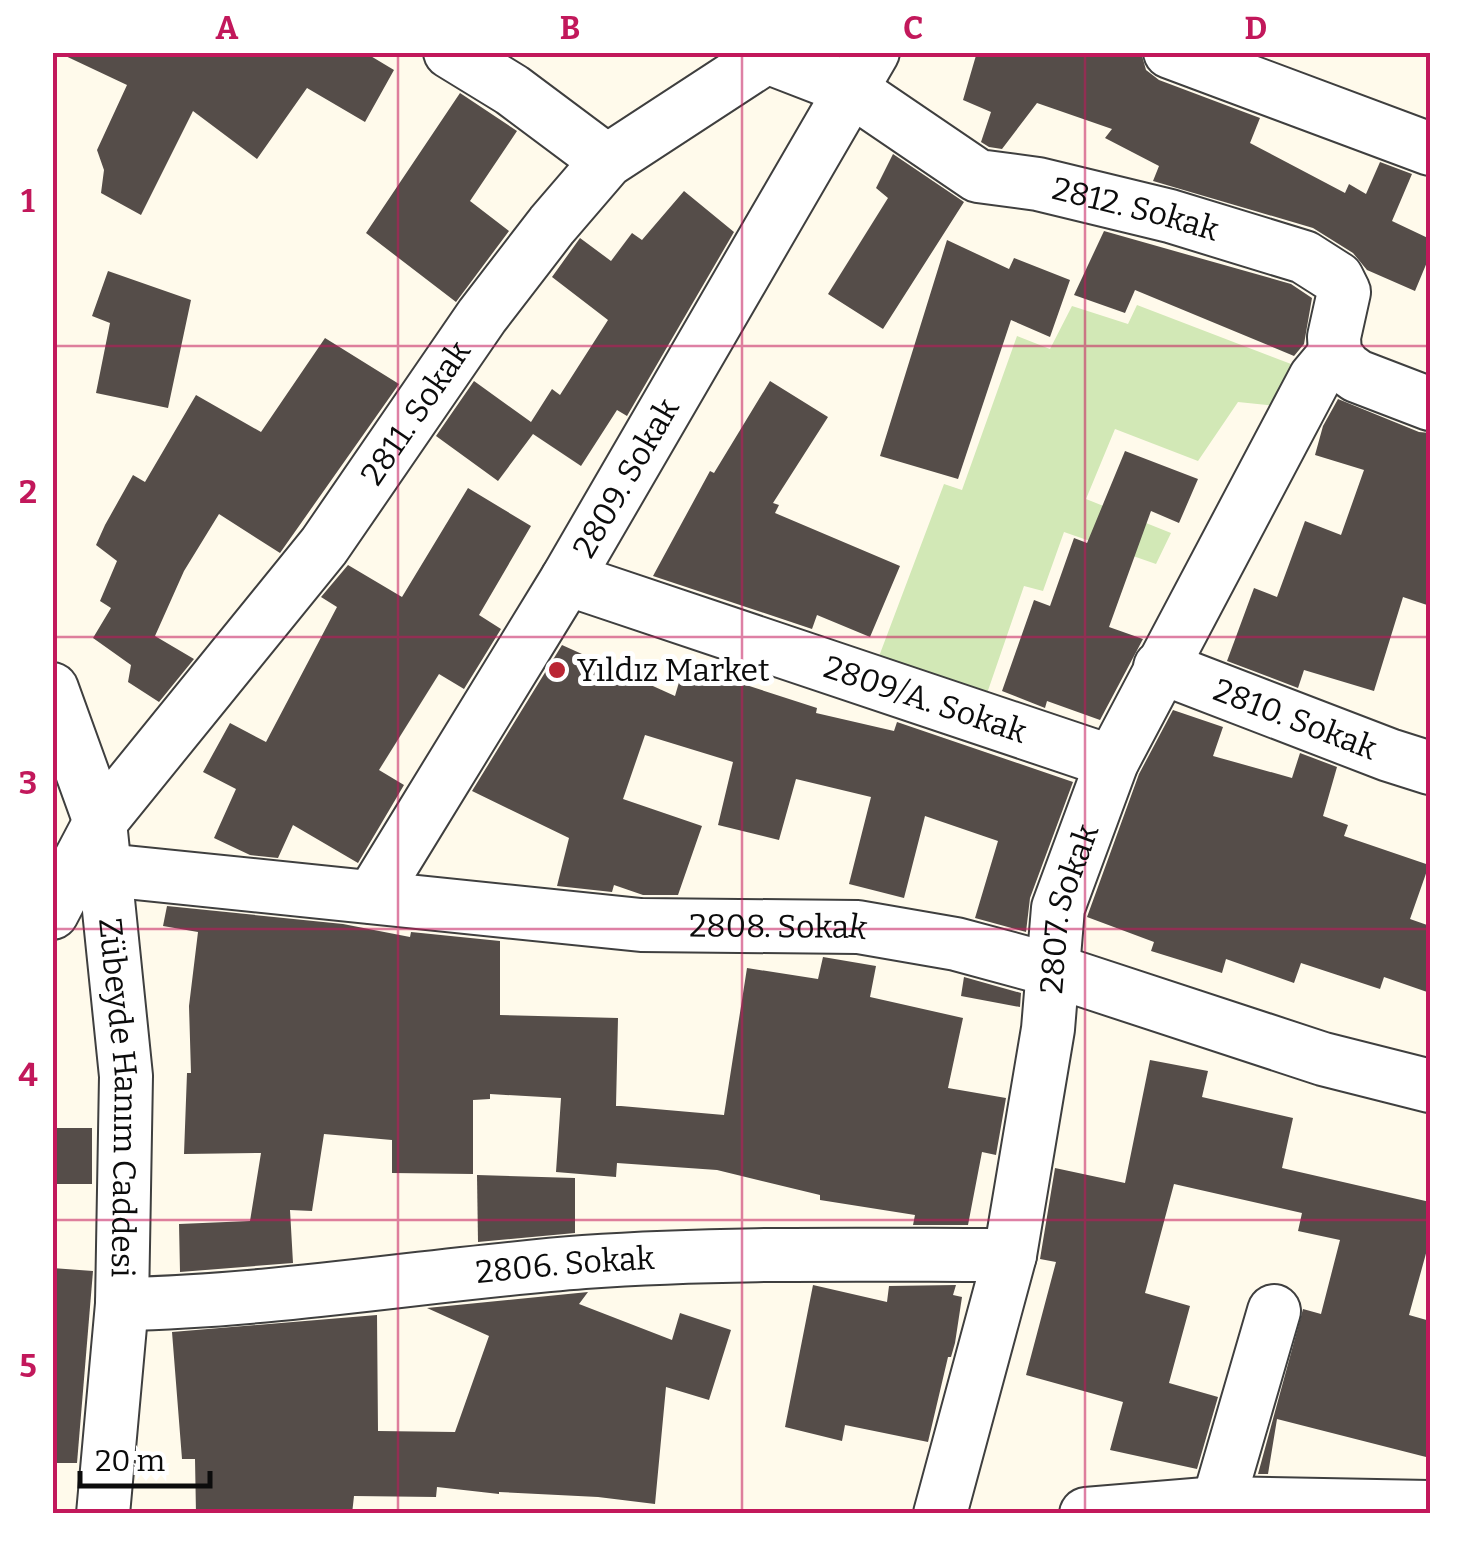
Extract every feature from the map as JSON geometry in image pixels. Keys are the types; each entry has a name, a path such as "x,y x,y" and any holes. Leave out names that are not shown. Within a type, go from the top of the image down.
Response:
{"street":[{"path":"450,52 512,90 607,161"},
{"path":"1170,52 1430,148"},
{"name":"2811. Sokak","path":"52,914 324,546 482,316 607,161 771,55"},
{"name":"2812. Sokak","path":"771,55 861,71 978,176 1038,184 1151,212 1304,257 1336,278 1344,292 1334,338 1335,354"},
{"name":"2809. Sokak","path":"372,898 567,579 861,71"},
{"path":"1335,354 1357,376 1430,404"},
{"name":"2807. Sokak","path":"940,1514 1010,1255 1048,1029 1058,908 1112,762 1315,378 1335,354"},
{"name":"2809/A. Sokak","path":"567,579 1112,762"},
{"name":"2810. Sokak","path":"1160,667 1389,756 1430,768"},
{"name":"Zübeyde Hanım Caddesi","path":"52,690 103,846 126,1076 122,1304 103,1514"},
{"name":"2808. Sokak","path":"103,846 372,898 641,924 858,927 956,944 1052,970 1324,1059 1430,1086"},
{"name":"2806. Sokak","path":"122,1304 308,1294 583,1262 752,1254 1010,1255"},
{"path":"1218,1502 1274,1312"},
{"path":"1086,1514 1218,1502 1430,1507"}],"green space":[{"path":"1137,305 1299,367 1286,407 1238,402 1198,461 1115,429 1086,499 1171,533 1156,564 1064,532 1043,591 1024,586 983,705 878,659 944,484 962,490 1017,336 1050,349 1072,306 1128,324"}],"building":[{"path":"57,52 364,52 394,70 365,122 307,88 257,159 193,111 141,215 101,193 104,170 97,150 127,85"},
{"path":"977,52 1141,52 1146,70 1159,80 1260,118 1250,143 1345,193 1349,184 1366,194 1380,162 1412,174 1392,221 1430,239 1430,255 1415,291 1367,270 1353,253 1313,228 1153,181 1159,166 1105,138 1112,129 1037,103 1002,149 989,147 981,142 991,112 963,100"},
{"path":"460,93 517,131 470,201 509,231 456,302 366,233"},
{"path":"893,154 964,202 883,329 828,294 888,198 876,188"},
{"path":"684,191 734,232 627,416 617,410 581,466 533,434 498,481 436,436 474,381 531,422 552,389 560,395 608,320 552,277 580,238 611,261 632,233 642,240"},
{"path":"1104,231 1291,284 1312,298 1304,344 1294,356 1135,290 1125,313 1074,295"},
{"path":"947,240 1009,269 1014,258 1070,280 1050,337 1011,320 958,479 880,456"},
{"path":"108,271 191,300 168,408 96,393 110,323 92,316"},
{"path":"325,338 399,384 280,553 219,514 184,571 155,636 194,659 159,702 128,682 131,665 93,638 111,608 100,601 117,561 96,545 105,525 133,475 145,482 196,395 261,432"},
{"path":"770,381 828,417 773,503 779,505 775,513 900,566 870,637 817,615 812,629 653,576 710,471 714,473"},
{"path":"1338,399 1430,433 1430,606 1403,597 1374,691 1304,670 1298,688 1227,661 1254,588 1277,597 1305,521 1341,535 1364,470 1315,455 1323,426"},
{"path":"1125,451 1198,479 1179,523 1151,511 1109,627 1143,639 1100,720 1047,701 1045,708 1002,691 1034,600 1050,606 1074,538 1087,543"},
{"path":"468,488 531,526 479,615 501,629 464,689 439,674 379,770 404,785 358,863 293,825 278,858 250,855 214,838 236,789 203,772 230,723 266,742 337,607 321,597 348,565 402,597"},
{"path":"562,645 675,696 684,665 817,708 816,713 894,731 897,722 1073,782 1030,898 1026,932 975,918 998,841 925,816 904,898 849,884 871,797 796,779 779,840 718,825 733,762 645,735 623,799 702,826 678,895 643,895 614,885 612,892 557,886 569,838 472,791"},
{"path":"1173,710 1223,727 1213,756 1292,778 1300,753 1337,767 1323,816 1348,825 1344,836 1429,865 1410,919 1430,926 1430,993 1384,977 1380,989 1301,963 1294,983 1226,959 1222,973 1151,951 1154,942 1087,917 1139,774"},
{"path":"167,906 343,924 410,937 411,932 500,941 500,1015 618,1018 616,1106 724,1115 747,968 818,979 823,957 876,966 870,997 963,1018 948,1088 1006,1098 996,1155 982,1152 968,1225 913,1225 915,1215 820,1200 820,1195 717,1170 617,1163 616,1177 556,1172 561,1098 490,1094 490,1099 473,1100 473,1174 392,1173 392,1140 324,1134 312,1211 290,1210 293,1263 180,1272 179,1224 250,1221 261,1153 184,1154 187,1073 191,1073 189,1006 198,932 163,926"},
{"path":"964,977 1021,993 1020,1007 961,996"},
{"path":"1150,1060 1208,1071 1202,1097 1293,1118 1282,1168 1430,1202 1430,1239 1409,1315 1430,1321 1430,1458 1277,1419 1268,1474 1258,1474 1303,1309 1321,1314 1340,1240 1298,1231 1302,1213 1174,1184 1145,1293 1190,1306 1169,1383 1218,1397 1197,1469 1110,1450 1123,1402 1026,1375 1056,1262 1040,1259 1055,1168 1125,1183"},
{"path":"52,1128 92,1128 92,1184 52,1184"},
{"path":"477,1175 575,1178 575,1233 478,1242"},
{"path":"52,1268 93,1271 77,1463 52,1463"},
{"path":"813,1285 887,1302 889,1286 956,1285 953,1295 962,1297 955,1343 948,1357 928,1442 845,1425 842,1441 785,1427"},
{"path":"588,1292 579,1304 672,1340 680,1313 731,1330 709,1400 666,1387 655,1504 437,1487 436,1497 354,1496 352,1514 196,1514 195,1459 182,1459 172,1332 377,1315 378,1431 455,1432 489,1336 427,1308"}],"place":[{"name":"Yıldız Market","path":"557,670"}]}
